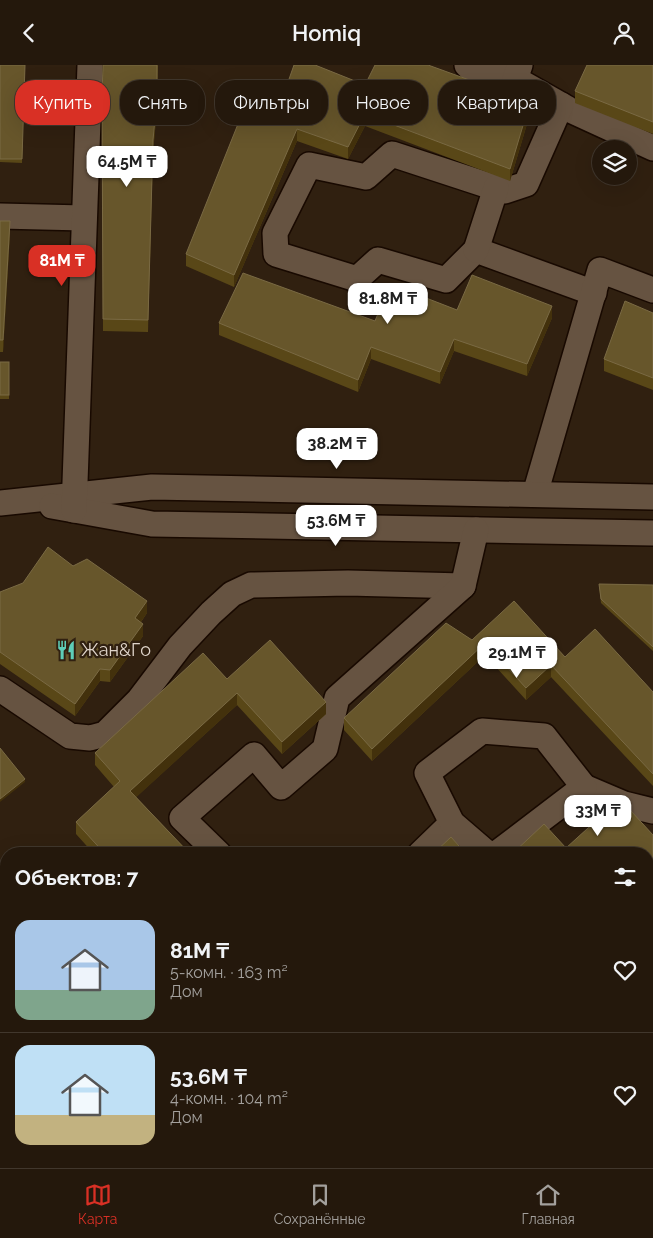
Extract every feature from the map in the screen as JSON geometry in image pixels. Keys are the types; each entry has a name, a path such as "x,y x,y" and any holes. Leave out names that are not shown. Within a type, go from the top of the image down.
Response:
{"street":[{"path":"74,503 90,65"},
{"path":"465,66 518,72 561,105 653,148"},
{"path":"496,188 476,250 446,280 378,260 357,279 276,254 275,233 309,165 366,177 392,154 496,188 505,191 526,184 561,105"},
{"path":"0,216 84,218"},
{"path":"476,250 594,293"},
{"path":"535,494 600,270 653,290"},
{"path":"74,503 152,487 653,497"},
{"path":"0,503 25,501 74,503 152,524 653,533"},
{"path":"212,847 182,818 254,755 281,787 325,749 337,698 463,586 476,530"},
{"path":"0,689 70,736 90,738 106,734 139,700 180,646 211,613 232,594 251,585 348,583 463,586"},
{"path":"480,847 452,823 427,773 482,731 544,736 584,787 624,804 653,811"},
{"path":"505,847 584,787"},
{"path":"427,847 452,823"}],"building":[{"path":"0,65 25,65 25,80 15,80 15,125 23,125 22,159 0,159"},
{"path":"103,65 157,65 157,80 120,80 120,125 154,125 148,320 103,319 102,125 110,125 110,80 103,80"},
{"path":"294,65 315,65 352,80 338,80 338,125 359,125 348,147 297,129 234,275 186,254 238,125 328,125 328,80 289,80"},
{"path":"375,65 428,65 469,80 438,80 438,125 523,125 510,169 394,125 428,125 428,80 368,80"},
{"path":"587,65 653,65 653,122 575,91"},
{"path":"0,221 10,221 3,340 0,340"},
{"path":"243,273 375,321 390,284 457,310 472,275 552,306 527,364 454,339 440,372 371,347 358,380 219,323"},
{"path":"625,301 653,313 653,378 604,359"},
{"path":"0,362 9,362 9,395 0,395"},
{"name":"Жан&Го","path":"48,547 73,566 87,559 147,601 135,618 143,624 110,670 100,669 75,704 0,652 0,592 23,583"},
{"path":"599,584 653,585 653,647 601,599"},
{"path":"514,601 565,657 595,629 653,692 653,774 551,665 526,688 485,643 372,749 344,718 446,623 472,640"},
{"path":"270,640 326,702 282,742 237,693 130,791 183,847 99,847 76,822 120,781 95,753 203,653 227,679"},
{"path":"0,748 25,779 0,799"},
{"path":"620,799 653,835 653,847 567,847"},
{"path":"544,824 565,847 519,847"},
{"path":"451,837 460,847 440,847"}],"place":[{"name":"Жан&Го","path":"66,650"}]}
